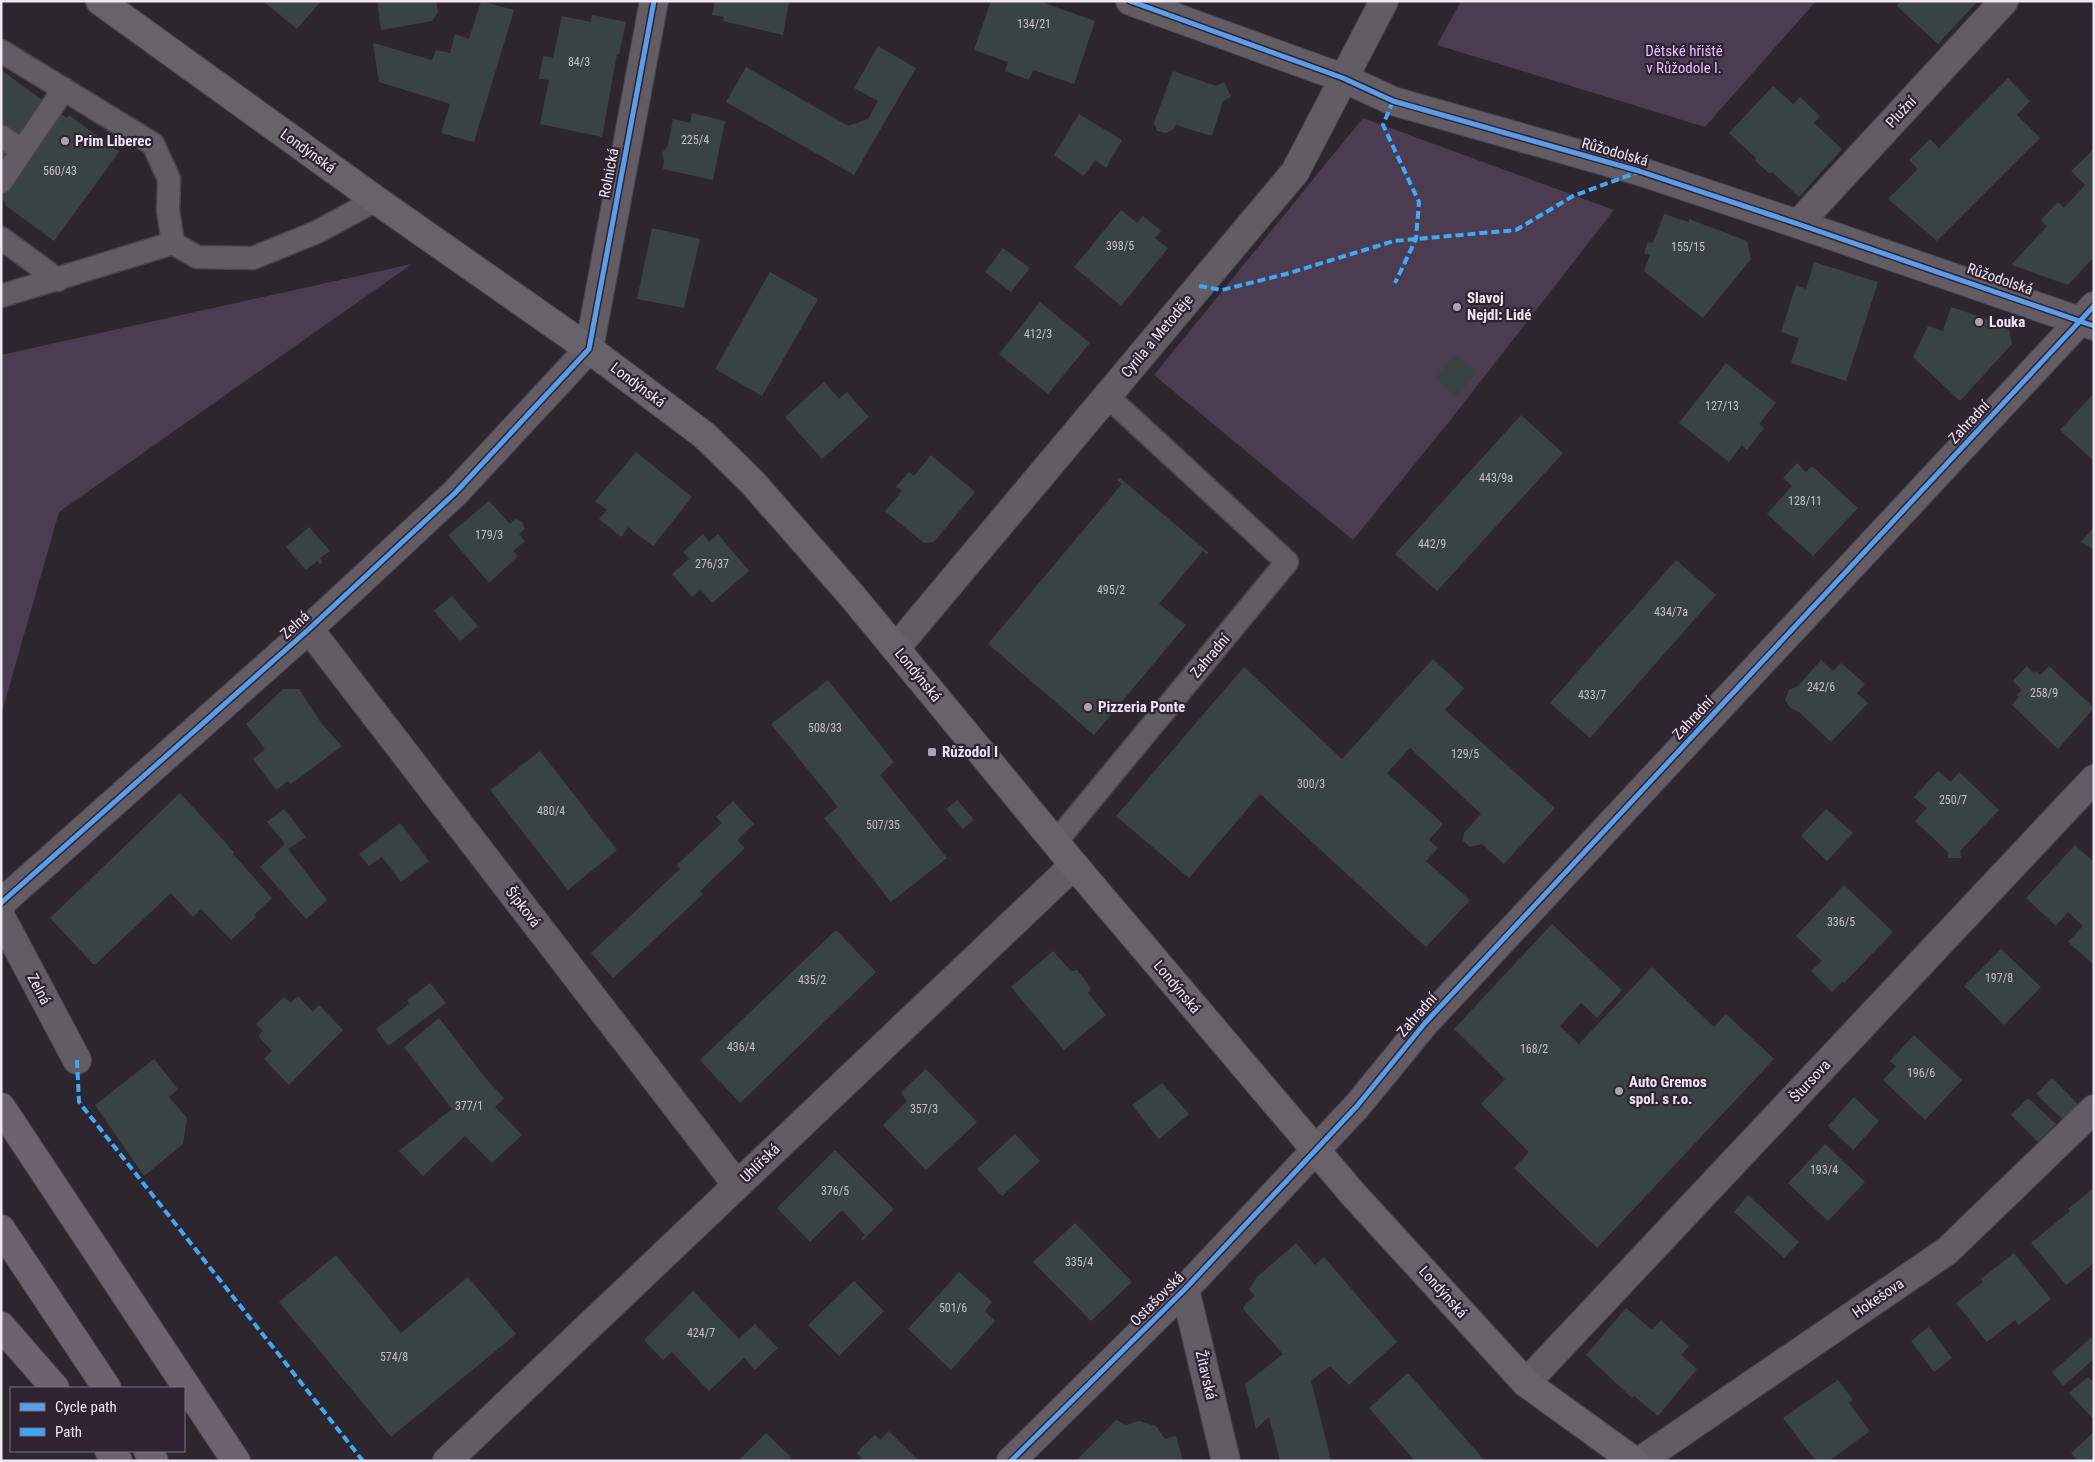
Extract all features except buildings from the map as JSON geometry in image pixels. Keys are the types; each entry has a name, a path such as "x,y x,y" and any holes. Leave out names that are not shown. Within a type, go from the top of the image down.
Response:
{"highway":[{"path":"1,1096 8,1117 236,1461"},
{"path":"1,1229 106,1387"},
{"path":"1,1326 54,1387"}],"main road":[{"name":"Londýnská","path":"100,1 376,200 588,349 704,435 752,482 896,648 1074,865 1316,1151 1526,1383 1634,1461"}],"street":[{"name":"Rolnická","path":"588,349 654,1"},
{"name":"Růžodolská","path":"1130,1 1343,78 1393,101 1639,171 2089,318"},
{"name":"Cyrila a Metoděje","path":"896,648 1294,172 1384,1"},
{"name":"Plužní","path":"1798,224 2004,1"},
{"name":"Zahradní","path":"1316,1151 1357,1106 1425,1024 2089,318"},
{"name":"Zelná","path":"1,904 309,629 455,492 588,349"},
{"name":"Šípková","path":"309,629 738,1185"},
{"name":"Štursova","path":"1526,1383 2094,779"},
{"name":"Uhlířská","path":"447,1461 1074,865"},
{"name":"Zelná","path":"1,917 77,1060"},
{"name":"Hokešova","path":"1640,1461 1948,1251 2094,1109"},
{"name":"Ostašovská","path":"1011,1461 1185,1289 1316,1151"},
{"name":"Žitavská","path":"1185,1289 1226,1461"}],"lane":[{"path":"1,51 153,144 168,179 168,210 173,244"},
{"path":"1,182 64,89"},
{"path":"1,136 22,151"},
{"path":"1,296 173,244 197,257 253,258 317,232 376,200"},
{"path":"1,238 58,280"},
{"name":"Zahradní","path":"1055,842 1287,562 1107,396"}],"green space":[{"name":"Dětské hřiště v Růžodole I.","path":"1461,1 1816,1 1705,127 1437,45"},
{"path":"1363,118 1614,210 1452,418 1353,540 1154,375"},
{"path":"412,264 59,512 1,715 1,355"}],"marked path":[{"path":"1393,101 1383,125 1419,202 1416,239 1395,283"},
{"path":"1199,286 1222,290 1286,274 1394,241 1516,230 1573,196 1638,172"},
{"path":"77,1060 79,1102 363,1461"}],"cycle path":[{"path":"1,903 309,629 455,493 589,349 654,1"},
{"path":"1130,1 1343,78 1393,101 1639,171 2094,326"},
{"path":"1011,1461 1185,1289 1357,1106 1425,1023 2094,306"}],"place":[{"name":"Prim Liberec","path":"65,141"},
{"name":"Slavoj Nejdl: Lidé","path":"1457,307"},
{"name":"Louka","path":"1979,322"},
{"name":"Pizzeria Ponte","path":"1088,707"},
{"name":"Růžodol I","path":"932,752"},
{"name":"Auto Gremos spol. s r.o.","path":"1619,1091"}]}
